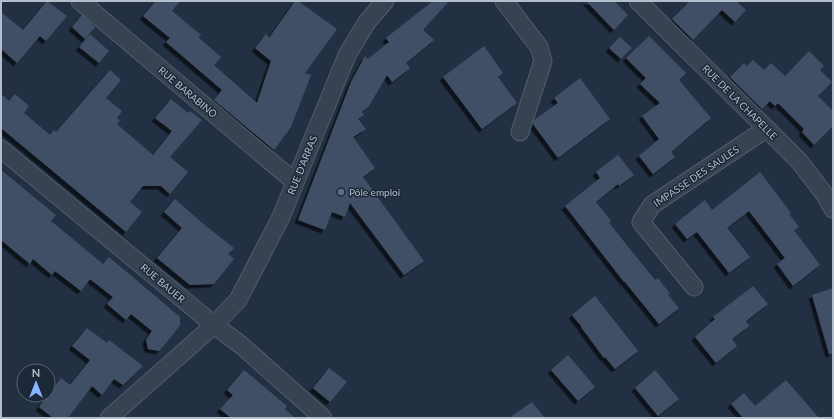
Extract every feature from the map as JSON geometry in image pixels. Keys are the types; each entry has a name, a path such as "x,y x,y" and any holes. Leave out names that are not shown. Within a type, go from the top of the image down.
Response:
{"street":[{"name":"RUE BARABINO","path":"80,1 295,182"},
{"name":"RUE D'ARRAS","path":"109,418 214,325 238,300 281,217 347,55 367,22 385,1"},
{"path":"504,1 539,46 543,61 520,132"},
{"name":"RUE DE LA CHAPELLE","path":"638,1 799,161 825,195 833,209"},
{"name":"IMPASSE DES SAULES","path":"694,287 641,222 652,205 766,129"},
{"name":"RUE BAUER","path":"1,149 214,325 241,345 323,418"}],"building":[{"path":"47,1 67,16 46,41 40,36 17,63 1,49 1,12 23,30"},
{"path":"156,1 180,1 172,11 201,35 198,37 221,57 214,65 257,103 271,61 255,48 266,34 269,38 295,1 298,1 337,29 305,73 311,75 291,127 274,150 214,100 222,90 166,42 170,38 143,16"},
{"path":"433,1 449,1 423,30 434,40 406,63 410,68 392,82 387,75 369,106 362,112 364,115 358,119 366,129 353,137 375,168 363,177 424,261 404,275 350,203 345,217 332,212 325,230 298,220 351,82 365,56 368,59 389,42 386,38"},
{"path":"586,1 614,1 628,15 614,30"},
{"path":"690,1 736,1 746,10 735,22 722,10 693,40 672,19"},
{"path":"82,15 95,27 85,39 72,27"},
{"path":"90,34 109,51 99,63 79,47"},
{"path":"649,36 686,73 679,80 711,118 671,152 675,157 653,174 639,156 659,139 642,116 660,103 640,84 646,78 626,58"},
{"path":"620,37 632,48 621,59 609,48"},
{"path":"484,46 503,73 498,77 517,103 482,129 443,77"},
{"path":"809,51 824,66 820,70 832,82 818,96 833,111 833,126 814,145 802,132 804,129 778,103 775,106 770,101 762,109 730,77 744,63 747,66 753,60 764,70 771,63 785,76"},
{"path":"110,70 121,80 106,98 122,111 117,118 120,121 117,124 153,155 172,131 155,118 171,99 188,113 190,111 202,120 170,157 188,172 170,194 161,186 143,186 130,202 142,212 126,232 1,128 1,94 9,101 15,94 29,106 24,113 50,135 54,130 56,132"},
{"path":"580,78 610,119 558,158 533,124 534,120 558,103 554,98"},
{"path":"618,155 634,175 619,186 618,184 596,202 611,221 609,223 655,280 658,278 670,294 668,295 679,308 659,324 624,282 565,206 600,178 596,172"},
{"path":"1,170 56,215 51,221 103,264 109,257 180,317 180,325 159,351 148,349 146,340 152,331 131,314 126,320 107,304 113,297 90,279 81,291 55,271 52,275 33,259 30,264 1,240"},
{"path":"760,172 791,213 789,214 799,227 794,230 820,265 793,286 777,264 785,258 749,211 727,228 750,257 729,273 697,232 687,239 675,224 705,200 712,210"},
{"path":"175,199 234,248 228,254 234,259 214,284 190,285 157,258 182,228 164,212"},
{"path":"753,286 768,304 746,321 749,326 732,339 737,346 716,363 695,337 715,319 713,317"},
{"path":"833,288 833,353 829,354 812,295"},
{"path":"595,296 638,351 615,369 605,357 604,358 572,315"},
{"path":"87,328 107,343 109,340 143,366 123,385 114,379 102,395 92,386 68,418 53,418 39,407 42,403 56,403 56,385 61,378 70,385 90,360 72,346"},
{"path":"568,355 595,387 578,401 551,370"},
{"path":"329,368 347,382 330,402 313,388"},
{"path":"244,370 287,406 285,409 295,418 231,418 220,409 233,395 227,390"},
{"path":"655,370 679,399 658,416 635,388"},
{"path":"786,380 819,418 741,418 742,417 731,404 744,393 755,406"},
{"path":"532,402 545,418 509,418"}],"place":[{"name":"Pôle emploi","path":"341,192"}]}
